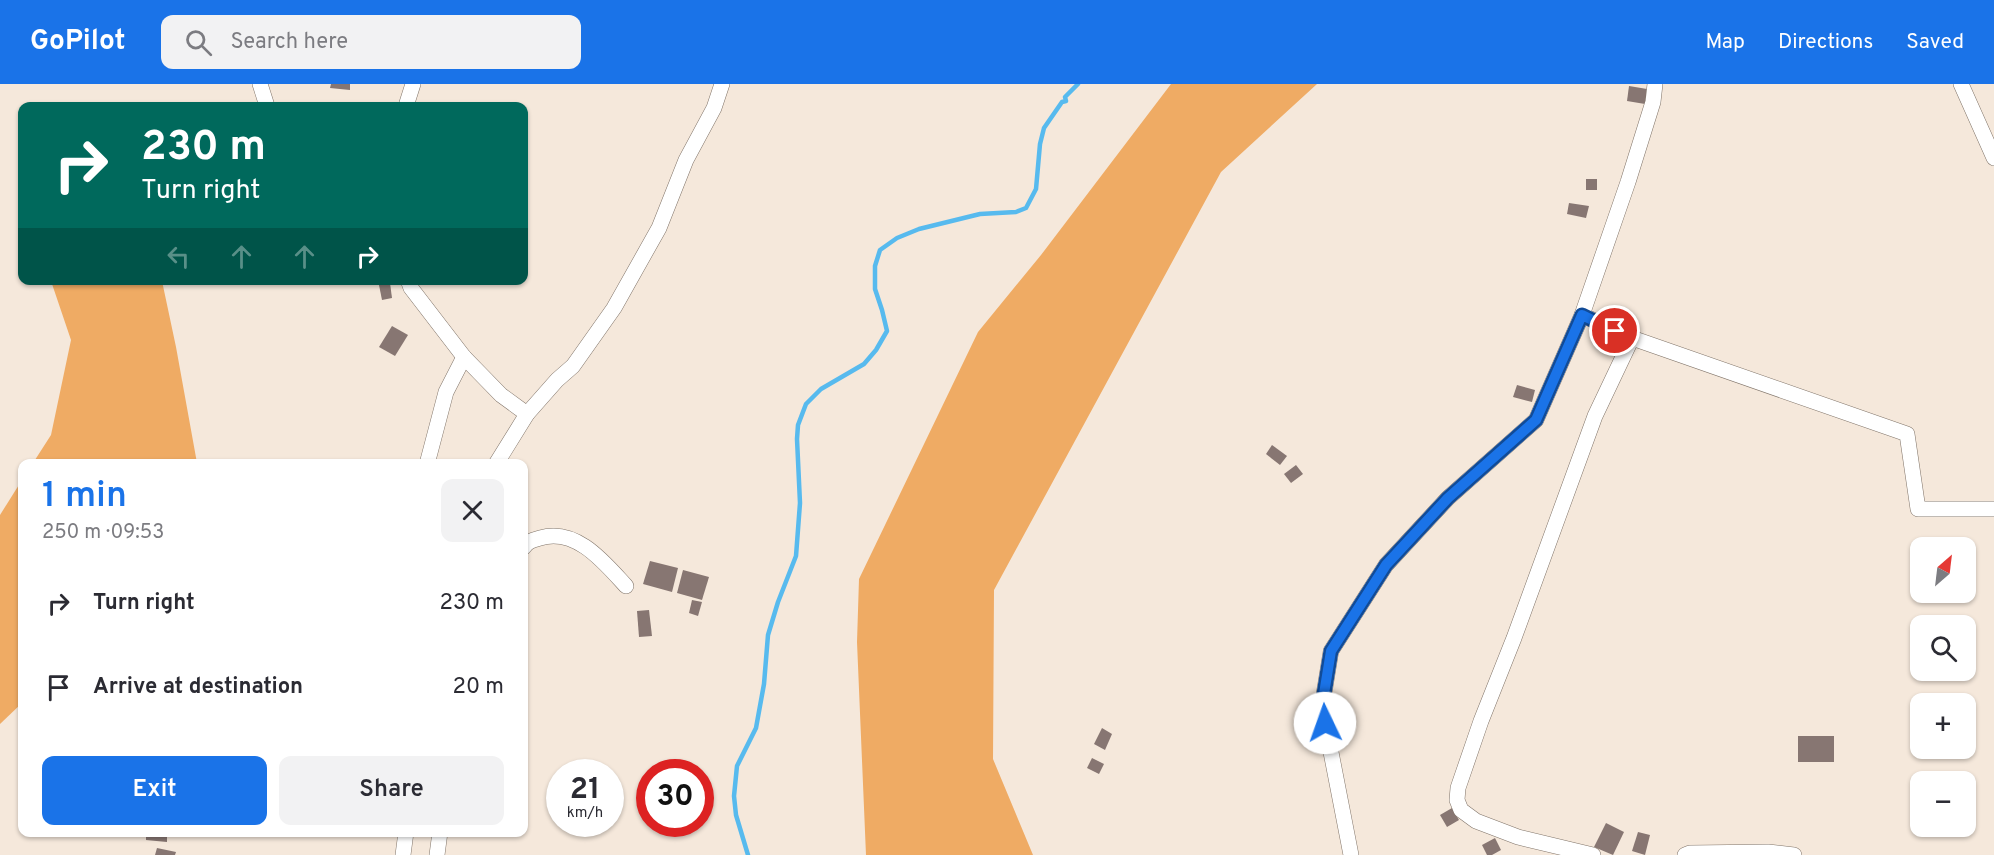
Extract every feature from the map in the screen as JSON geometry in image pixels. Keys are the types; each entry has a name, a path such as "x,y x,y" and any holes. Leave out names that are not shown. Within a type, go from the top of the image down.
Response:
{"street":[{"path":"260,84 266,102"},
{"path":"407,102 413,84"},
{"path":"499,459 527,414 557,380 573,366 614,308 659,228 686,159 714,108 722,84"},
{"path":"1351,855 1322,706 1331,651 1386,565 1448,498 1536,420 1582,315 1628,182 1653,102 1655,84"},
{"path":"1963,85 1994,158"},
{"path":"410,285 464,357 501,395 527,414"},
{"path":"1582,315 1632,338 1907,434 1918,509 1994,509"},
{"path":"1593,855 1571,852 1518,837 1476,821 1461,810 1457,800 1458,788 1480,721 1518,627 1595,416 1632,338"},
{"path":"428,459 446,392 464,357"},
{"path":"528,541 550,535 565,536 594,552 626,586"},
{"path":"403,855 405,837"},
{"path":"437,855 439,837"},
{"path":"1685,855 1690,853 1768,852 1794,855"}],"shaded area":[{"path":"1171,84 1317,84 1221,172 994,590 993,759 1033,855 866,855 857,642 859,579 978,332 1041,255"},
{"path":"52,285 163,285 196,459 36,459 51,435 71,340"},
{"path":"18,486 18,707 0,724 0,515"}],"building":[{"path":"331,84 350,84 350,90 330,88"},
{"path":"1629,86 1647,89 1645,104 1627,101"},
{"path":"1586,179 1597,179 1597,190 1586,190"},
{"path":"1569,203 1589,206 1586,218 1567,214"},
{"path":"379,285 390,285 392,298 382,300"},
{"path":"392,326 408,335 395,356 379,347"},
{"path":"1517,385 1535,390 1532,402 1513,397"},
{"path":"1272,445 1287,456 1280,465 1266,454"},
{"path":"1296,465 1303,474 1291,483 1284,474"},
{"path":"650,561 678,568 672,592 643,584"},
{"path":"683,570 709,577 702,600 677,593"},
{"path":"692,600 702,602 698,616 689,613"},
{"path":"649,610 652,636 639,637 637,611"},
{"path":"1102,728 1112,734 1105,750 1094,744"},
{"path":"1798,736 1834,736 1834,762 1798,762"},
{"path":"1092,758 1104,764 1099,774 1087,768"},
{"path":"1452,808 1459,820 1447,827 1440,815"},
{"path":"1606,823 1624,832 1613,855 1594,847"},
{"path":"1638,832 1650,835 1645,855 1632,851"},
{"path":"146,837 167,837 167,842 146,840"},
{"path":"1495,838 1501,850 1487,855 1482,845"},
{"path":"157,848 176,852 175,855 155,855"}],"waterway":[{"path":"748,855 736,815 734,796 737,766 756,728 764,684 768,635 796,556 800,503 797,439 798,425 806,404 821,389 864,364 876,350 887,331 875,289 875,266 880,250 897,238 919,229 980,214 1016,212 1026,208 1036,189 1040,144 1044,128 1062,102 1066,101 1065,97 1078,84"}],"route":[{"path":"1325,723 1322,706 1331,651 1386,565 1448,498 1536,420 1582,315 1615,331"}]}
